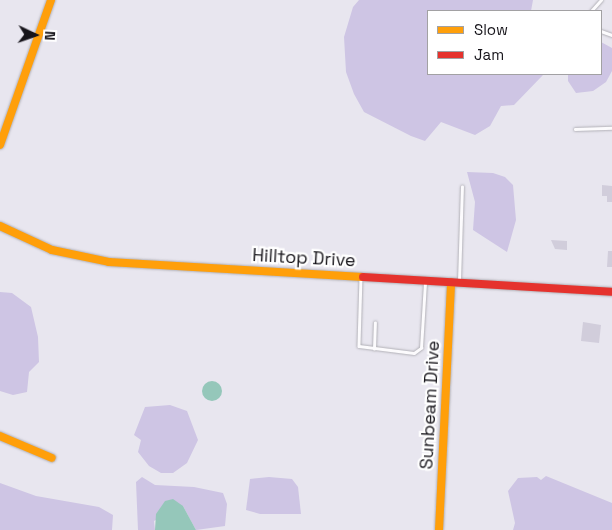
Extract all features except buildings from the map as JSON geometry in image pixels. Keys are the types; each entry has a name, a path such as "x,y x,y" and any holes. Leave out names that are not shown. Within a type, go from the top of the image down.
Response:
{"street":[{"path":"0,145 52,0"},
{"name":"Hilltop Drive","path":"0,226 52,250 84,258 612,292"},
{"name":"Sunbeam Drive","path":"439,530 455,283"},
{"path":"0,436 52,458"}],"lane":[{"path":"592,10 601,0"},
{"path":"575,128 612,128"},
{"path":"455,283 462,187"},
{"path":"361,277 358,342 362,348 374,349 419,351 425,281"},
{"path":"374,349 375,323"}],"shaded area":[{"path":"359,0 533,0 531,10 427,10 427,75 543,75 514,105 501,106 490,126 475,135 441,122 425,141 411,136 364,112 354,94 346,72 344,37 353,7"},
{"path":"602,43 612,48 612,71 606,82 593,91 576,93 568,81 568,75 602,75"},
{"path":"467,172 493,173 505,177 513,185 516,220 507,252 473,230 475,202"},
{"path":"0,292 12,293 31,307 38,337 39,362 29,372 27,392 13,395 0,391"},
{"path":"212,381 219,384 222,391 219,398 212,401 205,398 202,391 205,384"},
{"path":"170,405 187,411 198,440 187,463 173,473 161,473 149,466 138,452 141,440 134,435 145,407"},
{"path":"546,476 612,503 612,530 513,530 515,523 508,491 518,478 537,477 541,480"},
{"path":"142,477 155,485 194,487 223,493 227,504 225,526 196,530 183,506 154,521 155,530 138,530 136,482"},
{"path":"269,477 292,479 298,487 301,514 260,514 246,510 250,479"},
{"path":"0,483 36,496 99,507 113,515 112,530 0,530"},
{"path":"173,499 183,506 196,530 155,530 156,514 165,501"}],"traffic: slow":[{"path":"0,145 51,0"},
{"path":"0,226 52,250 109,262 363,277"},
{"path":"439,530 451,282"},
{"path":"0,436 52,458"}],"traffic: jam":[{"path":"363,277 612,292"}]}
